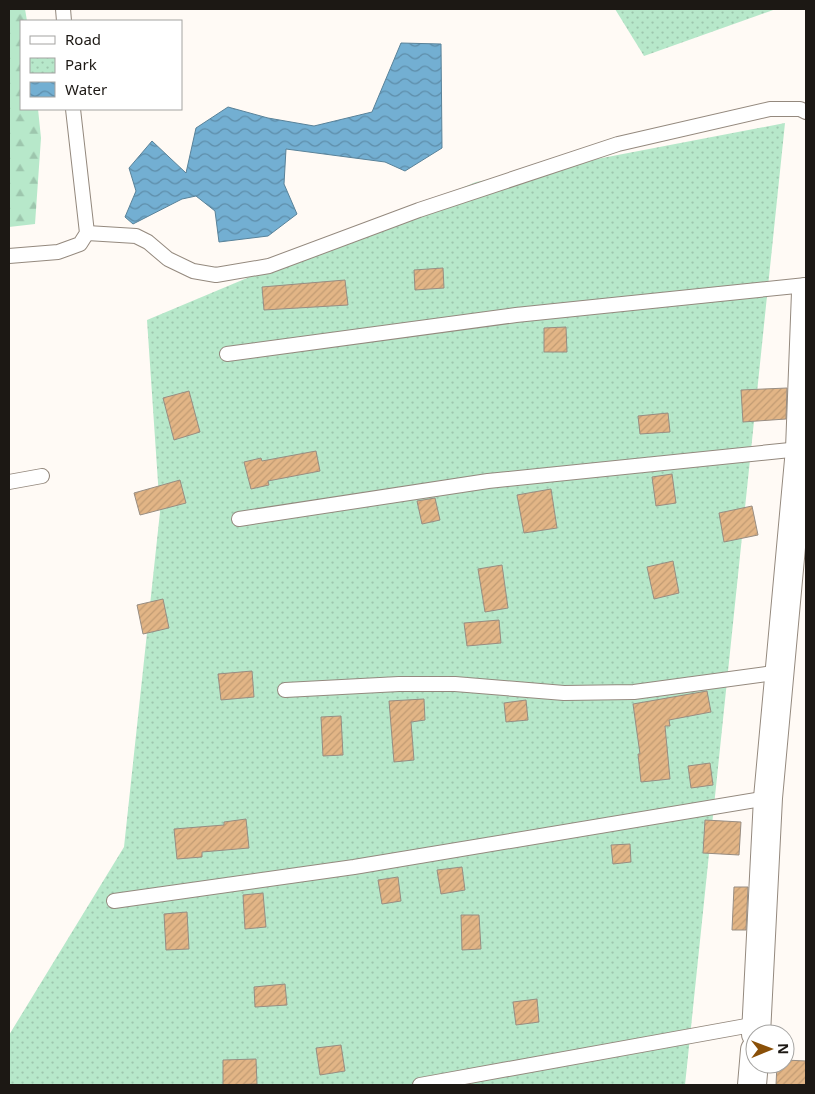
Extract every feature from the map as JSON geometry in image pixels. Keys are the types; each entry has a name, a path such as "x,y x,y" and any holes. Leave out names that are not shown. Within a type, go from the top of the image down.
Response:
{"street":[{"path":"757,1024 768,798 800,449 806,292"}],"lane":[{"path":"87,233 136,236 148,242 168,259 192,271 216,275 269,266 419,210 618,144 770,109 800,109 806,112"},
{"path":"9,256 58,252 80,244 87,233 74,110"},
{"path":"227,354 516,315 806,285"},
{"path":"239,519 488,481 800,449"},
{"path":"9,482 42,476"},
{"path":"285,690 399,684 455,684 564,693 634,692 780,672"},
{"path":"114,901 354,867 768,798"},
{"path":"420,1085 745,1038"}],"green space":[{"path":"9,9 25,9 27,20 20,20 20,110 38,110 41,138 35,224 9,227"},
{"path":"615,9 776,9 644,56"},
{"path":"785,123 685,1085 9,1085 9,1035 124,847 160,512 147,320 476,182"}],"water":[{"path":"401,43 441,44 442,148 405,171 385,162 286,149 284,184 297,214 268,236 219,242 215,211 196,196 182,199 133,224 125,217 136,191 129,168 152,141 186,173 196,128 228,107 268,118 314,126 372,112"}],"building":[{"path":"443,268 444,288 415,290 414,270"},
{"path":"345,280 348,305 264,310 262,287"},
{"path":"566,327 567,352 544,352 544,328"},
{"path":"787,388 786,419 743,422 741,390"},
{"path":"189,391 200,432 174,440 163,398"},
{"path":"668,413 670,432 640,434 638,416"},
{"path":"316,451 320,471 268,481 269,485 251,489 244,462 261,458 262,461"},
{"path":"672,474 676,503 656,506 652,477"},
{"path":"180,480 186,503 140,515 134,493"},
{"path":"551,489 557,528 524,533 517,495"},
{"path":"435,498 440,520 422,524 417,501"},
{"path":"752,506 758,535 724,542 719,513"},
{"path":"673,561 679,593 654,599 647,567"},
{"path":"502,565 508,608 485,612 478,569"},
{"path":"163,599 169,628 143,634 137,605"},
{"path":"499,620 501,643 467,646 464,623"},
{"path":"252,671 254,697 221,700 218,674"},
{"path":"707,691 711,712 669,720 670,726 665,726 670,779 641,782 638,754 640,754 633,704"},
{"path":"424,699 425,720 411,722 414,760 394,762 389,701"},
{"path":"526,700 528,720 506,722 504,703"},
{"path":"341,716 343,755 323,756 321,717"},
{"path":"710,763 713,785 691,788 688,766"},
{"path":"246,819 249,848 202,852 202,857 177,859 174,829 224,825 224,822"},
{"path":"705,820 741,822 739,855 703,853"},
{"path":"630,844 631,862 613,864 611,845"},
{"path":"462,867 465,890 441,894 437,870"},
{"path":"398,877 401,901 382,904 378,880"},
{"path":"734,887 748,887 746,930 732,930"},
{"path":"263,893 266,927 245,929 243,895"},
{"path":"187,912 189,949 166,950 164,914"},
{"path":"461,915 479,915 481,949 462,950"},
{"path":"285,984 287,1005 255,1007 254,987"},
{"path":"537,999 539,1022 516,1025 513,1002"},
{"path":"341,1045 345,1071 320,1075 316,1048"},
{"path":"256,1059 257,1084 223,1085 223,1060"},
{"path":"795,1060 806,1061 806,1085 776,1085 777,1074 795,1074"}]}
